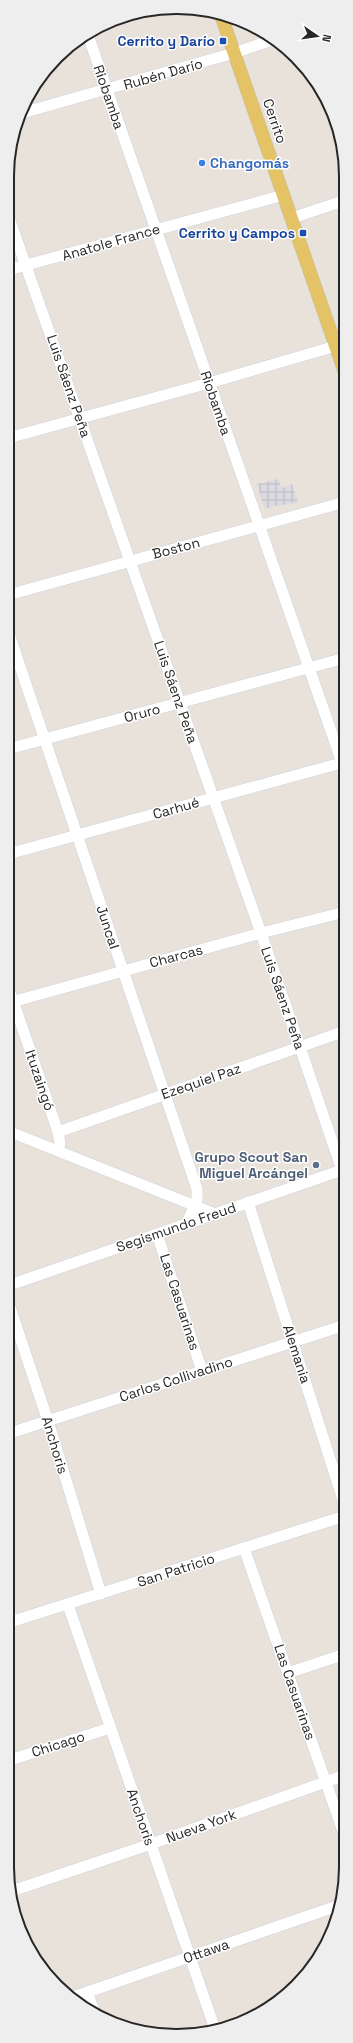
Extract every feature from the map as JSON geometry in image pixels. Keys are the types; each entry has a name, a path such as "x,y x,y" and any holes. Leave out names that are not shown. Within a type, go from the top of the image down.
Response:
{"main road":[{"name":"Cerrito","path":"223,21 292,218 339,340"}],"street":[{"name":"Riobamba","path":"89,39 258,525 339,752"},
{"name":"Rubén Darío","path":"27,112 234,53 268,42"},
{"name":"Anatole France","path":"14,269 284,195"},
{"path":"292,218 339,202"},
{"name":"Luis Sáenz Peña","path":"14,232 339,1156"},
{"path":"14,436 339,346"},
{"name":"Boston","path":"14,593 130,560 339,504"},
{"name":"Juncal","path":"14,648 197,1189 198,1195 195,1206 187,1223"},
{"name":"Oruro","path":"14,747 339,660"},
{"name":"Carhué","path":"14,852 213,798 339,767"},
{"name":"Charcas","path":"14,1001 261,933 339,914"},
{"name":"Ituzaingó","path":"14,1013 58,1132 60,1143 58,1151"},
{"name":"Ezequiel Paz","path":"58,1132 339,1033"},
{"path":"14,1134 213,1213"},
{"name":"Segismundo Freud","path":"14,1284 213,1213 339,1172"},
{"name":"Alemania","path":"248,1202 339,1487"},
{"name":"Las Casuarinas","path":"157,1234 202,1371"},
{"name":"Anchoris","path":"14,1316 101,1594"},
{"name":"Carlos Collivadino","path":"14,1432 339,1327"},
{"name":"San Patricio","path":"14,1621 339,1518"},
{"name":"Las Casuarinas","path":"244,1548 339,1820"},
{"name":"Anchoris","path":"68,1605 213,2025"},
{"path":"288,1673 339,1656"},
{"name":"Chicago","path":"14,1759 110,1728"},
{"name":"Nueva York","path":"15,1890 151,1844 339,1777"},
{"name":"Ottawa","path":"78,1995 333,1907"},
{"path":"87,1992 92,2005"}],"shaded area":[{"path":"278,479 282,488 292,484 298,502 267,508 263,504 257,484"}],"place":[{"name":"Cerrito y Darío","path":"223,41"},
{"name":"Changomás","path":"202,163"},
{"name":"Cerrito y Campos","path":"303,233"},
{"name":"Grupo Scout San Miguel Arcángel","path":"316,1165"}]}
